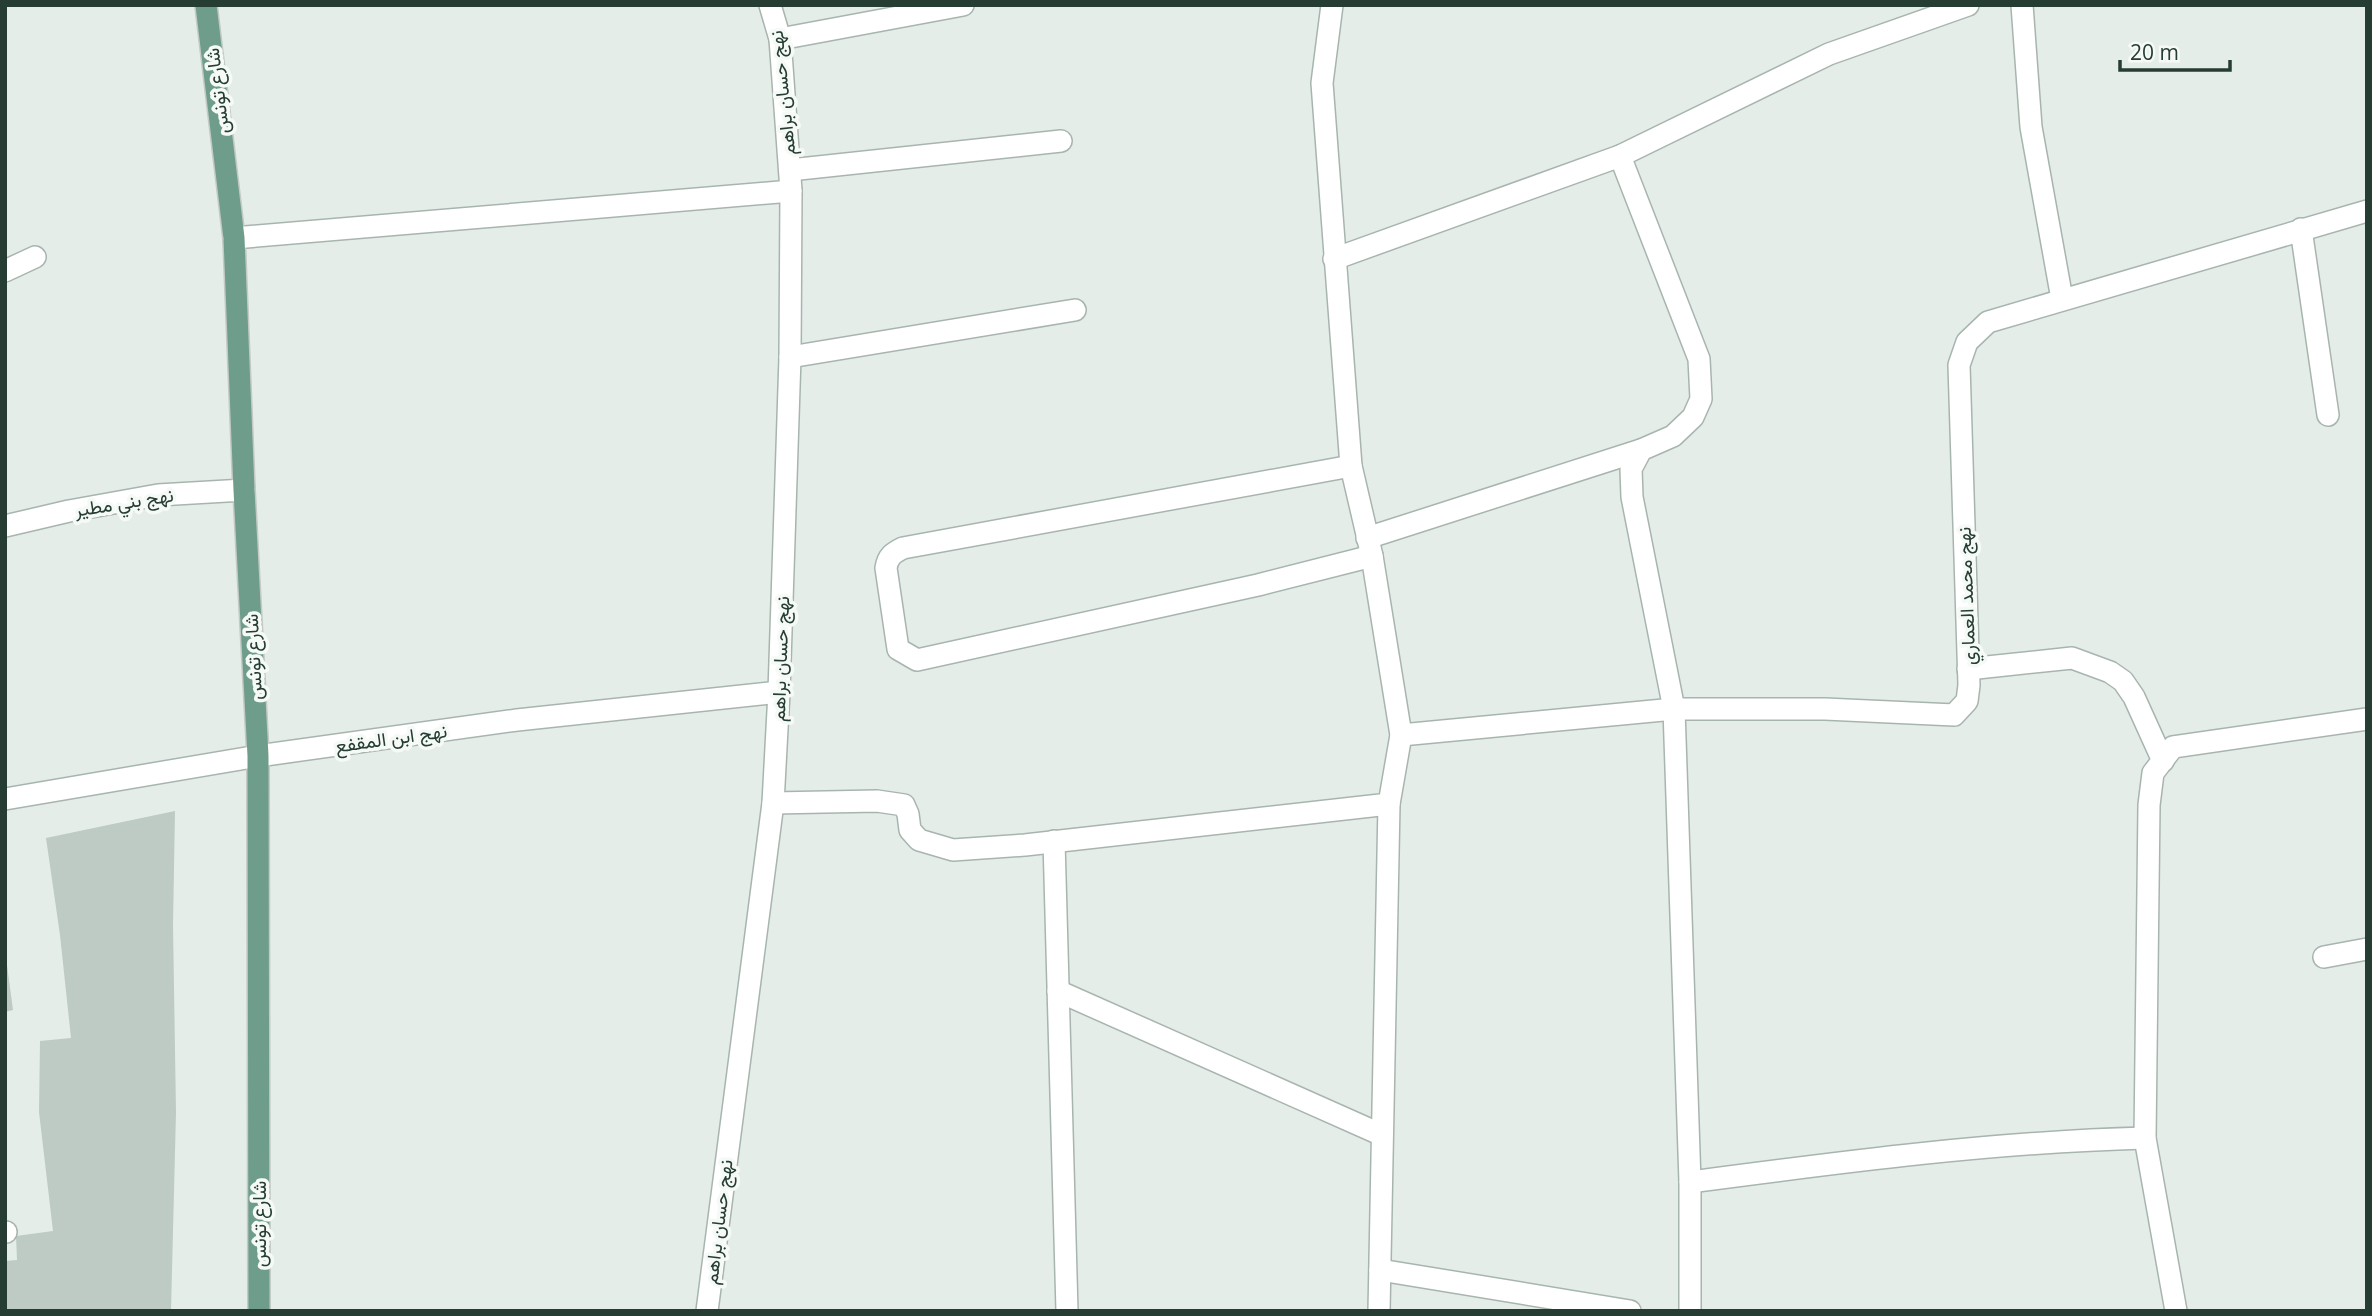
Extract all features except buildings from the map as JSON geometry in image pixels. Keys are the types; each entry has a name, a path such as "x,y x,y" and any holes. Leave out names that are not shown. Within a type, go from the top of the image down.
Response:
{"main road":[{"name":"شارع تونس","path":"206,5 234,238 243,490 258,756 259,1311"}],"street":[{"name":"نهج حسان براهم","path":"707,1311 773,803 779,692 790,357 791,181 780,39 769,5"},
{"path":"780,39 963,5"},
{"path":"1332,5 1322,83 1351,466 1369,547 1401,735 1389,804 1379,1311"},
{"path":"1334,259 1620,156 1829,54 1968,5"},
{"path":"2022,5 2031,127 2062,299"},
{"path":"234,238 791,181 1061,141"},
{"path":"1351,466 903,548 893,553 886,568 898,649 917,660 1258,585 1673,436 1693,417 1701,398 1699,359 1620,156"},
{"name":"نهج محمد العماري","path":"1401,735 1674,709 1825,709 1954,715 1967,701 1959,365 1968,342 1988,322 2367,211"},
{"path":"2301,229 2328,415"},
{"path":"5,271 35,257"},
{"path":"790,357 1075,310"},
{"path":"1640,450 1631,469 1632,497 1674,709 1690,1182 1690,1311"},
{"name":"نهج بني مطير","path":"5,526 158,495 243,490"},
{"path":"1968,669 2072,658 2110,671 2123,681 2134,697 2163,761"},
{"name":"نهج ابن المقفع","path":"5,799 258,756 517,720 779,692"},
{"path":"2176,1311 2145,1138 2149,805 2153,773 2173,747 2367,719"},
{"path":"773,803 894,802 904,805 910,830 919,840 953,850 1389,804"},
{"path":"1054,841 1067,1311"},
{"path":"2324,957 2367,949"},
{"path":"1058,991 1382,1135"},
{"path":"1690,1182 1893,1155 2063,1140 2145,1138"},
{"path":"1380,1270 1630,1311"}]}
